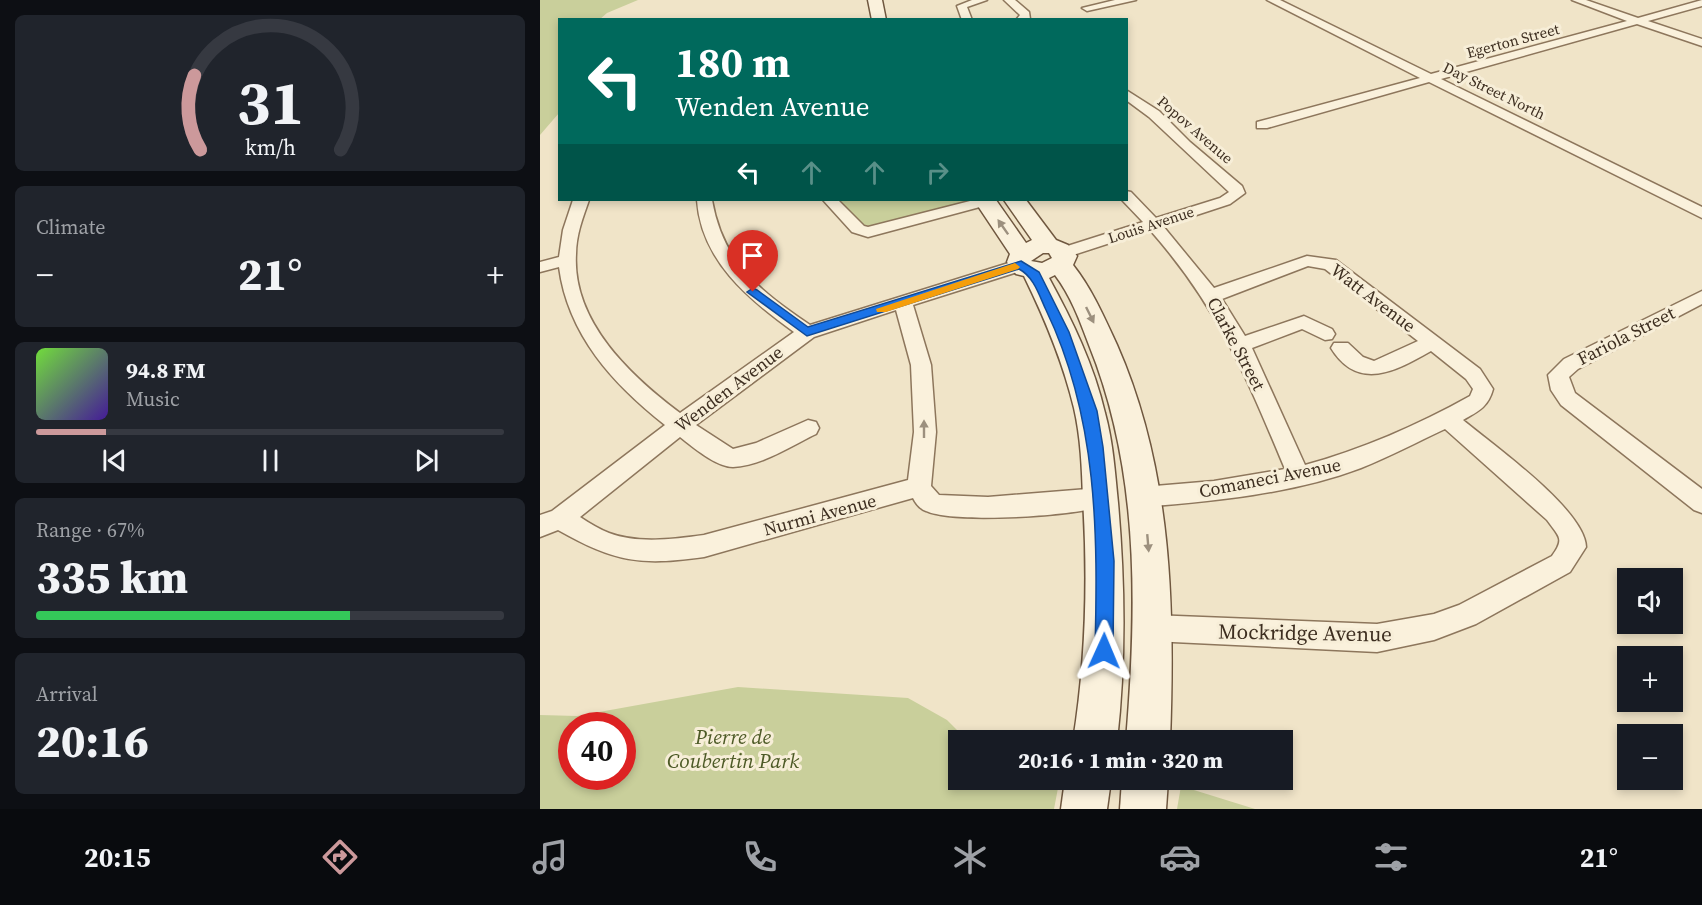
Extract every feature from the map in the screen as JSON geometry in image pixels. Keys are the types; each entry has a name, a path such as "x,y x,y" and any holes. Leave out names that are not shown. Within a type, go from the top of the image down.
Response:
{"street":[{"path":"875,0 879,18"},
{"path":"966,18 962,9 963,5 982,0"},
{"path":"1008,0 1025,18"},
{"path":"1087,8 1131,0"},
{"name":"Day Street North","path":"1272,0 1702,213"},
{"path":"1577,0 1702,43"},
{"name":"Egerton Street","path":"1262,125 1702,3"},
{"name":"Popov Avenue","path":"1128,95 1154,114 1185,145 1234,186 1237,193"},
{"name":"Louis Avenue","path":"1041,259 1225,201 1237,193"},
{"name":"Clarke Street","path":"1128,197 1154,224 1211,296 1240,345 1299,476"},
{"path":"581,201 567,261 572,289 593,338 624,379 643,398 732,458 761,451 808,428"},
{"path":"704,201 709,229 722,259 765,303 807,332"},
{"path":"831,201 844,216 865,231 981,201"},
{"path":"986,201 1088,309 1112,364 1127,411 1143,497 1152,628 1148,730"},
{"path":"1015,201 1041,259 1090,411 1106,561 1104,651 1096,730"},
{"name":"Wenden Avenue","path":"550,522 807,332 1041,259"},
{"path":"540,267 567,261"},
{"name":"Watt Avenue","path":"1211,296 1307,261 1323,262 1337,267 1473,374 1483,389"},
{"name":"Fariola Street","path":"1702,297 1572,364 1558,375 1558,381 1568,399 1702,503"},
{"path":"903,303 921,365 925,432 919,488 926,499 942,507 1018,505 1100,498"},
{"path":"1240,345 1304,322 1325,334"},
{"path":"1341,348 1360,365 1374,368 1406,356 1432,342"},
{"name":"Comaneci Avenue","path":"1143,497 1192,494 1299,476 1354,461 1447,419 1479,401 1483,389"},
{"name":"Mockridge Avenue","path":"1152,628 1377,638 1403,635 1466,615 1561,564 1573,547 1573,536 1556,513 1447,419"},
{"name":"Nurmi Avenue","path":"550,522 622,548 682,549 704,546 919,488"},
{"path":"1084,809 1087,790"},
{"path":"1143,809 1144,790"}],"green space":[{"path":"540,0 638,0 607,13 601,18 558,18 558,114 540,135"},
{"path":"841,201 966,201 868,228 848,212"},
{"name":"Pierre de Coubertin Park","path":"738,687 908,698 947,720 957,730 948,730 948,790 1058,790 1054,809 540,809 540,715 558,715 558,790 636,790 636,712 599,712"},
{"path":"1180,790 1194,790 1255,809 1177,809"}],"slow traffic":[{"path":"882,309 1015,267"}],"route":[{"path":"753,292 807,332 1021,265 1034,272 1063,332 1090,411 1096,447 1106,561 1104,651"}]}
